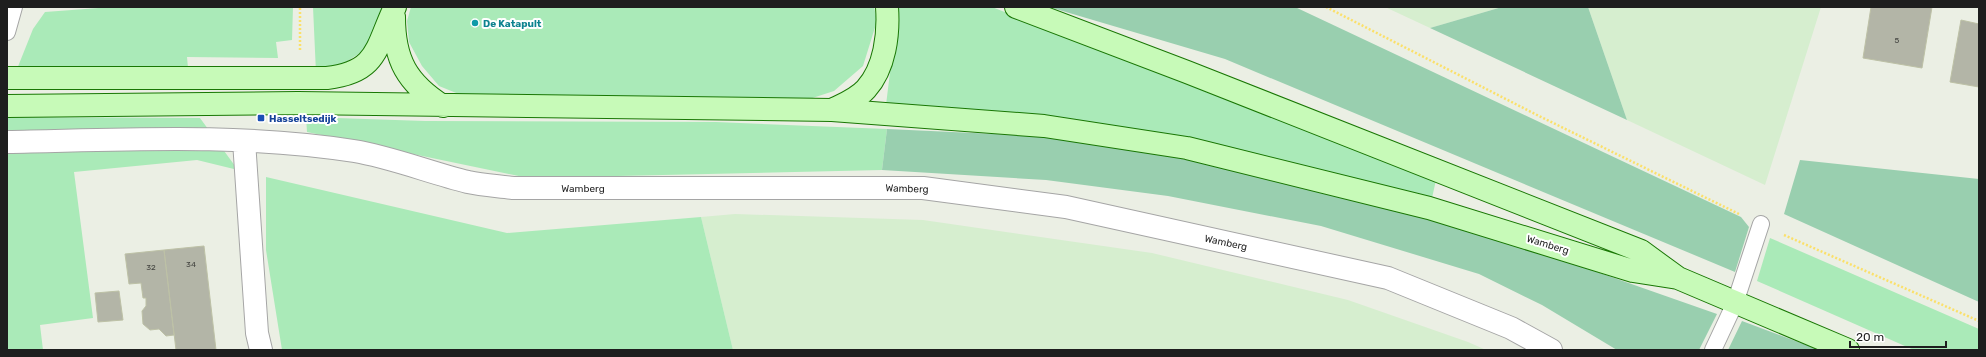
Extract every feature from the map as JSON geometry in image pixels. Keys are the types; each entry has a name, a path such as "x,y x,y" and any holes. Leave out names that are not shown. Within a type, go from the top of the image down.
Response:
{"main road":[{"path":"832,110 851,101 866,89 875,74 883,57 887,37 887,7"},
{"name":"Wamberg","path":"1016,7 1187,72 1641,251 1678,278 1848,350"},
{"path":"7,78 344,76 365,64 379,47 395,8"},
{"path":"395,8 394,34 402,66 418,88 444,106"},
{"path":"7,106 258,103 444,106"},
{"name":"Wamberg","path":"444,106 832,110 1044,126 1188,148 1429,208 1633,271 1678,278"}],"street":[{"path":"7,142 153,140 244,141 257,333 261,350"},
{"name":"Wamberg","path":"244,141 302,145 356,152 470,182 513,188 923,188 1066,207 1388,278 1511,328 1552,350"}],"lane":[{"path":"7,32 14,7"},
{"path":"1712,350 1735,303 1760,224"}],"path":[{"path":"1326,7 1539,116 1760,224 1979,321"}],"green space":[{"path":"112,7 293,7 292,40 276,42 278,58 187,57 188,68 17,69 33,29 45,12"},
{"path":"313,7 385,7 365,50 341,65 316,73"},
{"path":"411,7 874,7 877,21 863,66 834,91 797,103 466,97 439,86 422,66 409,42 407,21"},
{"path":"898,7 992,7 1436,180 1432,198 886,105"},
{"path":"1049,7 1295,7 1741,217 1749,227 1735,272 1225,59"},
{"path":"1385,7 1502,7 1430,28"},
{"path":"1502,7 1588,7 1627,120 1430,28"},
{"path":"1588,7 1821,7 1765,185 1627,120"},
{"path":"7,117 200,118 238,170 197,160 74,172 93,318 40,325 43,350 7,350"},
{"path":"306,117 425,121 716,122 887,129 882,170 528,178 307,132"},
{"path":"887,129 1043,136 1185,157 1379,203 1580,266 1717,314 1699,350 1617,350 1542,305 1479,274 1321,226 1168,196 1046,180 882,170"},
{"path":"1800,160 1979,179 1979,302 1784,214"},
{"path":"266,177 507,233 701,217 733,350 282,350 266,250"},
{"path":"735,214 923,220 1152,253 1348,300 1468,342 1486,350 733,350 701,217"},
{"path":"1770,238 1979,329 1979,350 1914,350 1757,281"},
{"path":"1742,321 1820,350 1728,350"}],"building":[{"path":"1871,7 1932,7 1922,68 1863,58"},
{"path":"1961,20 1979,24 1979,87 1950,82"},
{"path":"204,246 216,350 176,350 164,250"},
{"path":"164,250 174,335 166,336 159,329 150,330 143,324 142,311 146,306 146,298 143,298 141,283 129,284 125,254"},
{"path":"119,291 123,320 98,322 95,293"}],"place":[{"name":"De Katapult","path":"475,23"},
{"name":"Hasseltsedijk","path":"261,118"}]}
